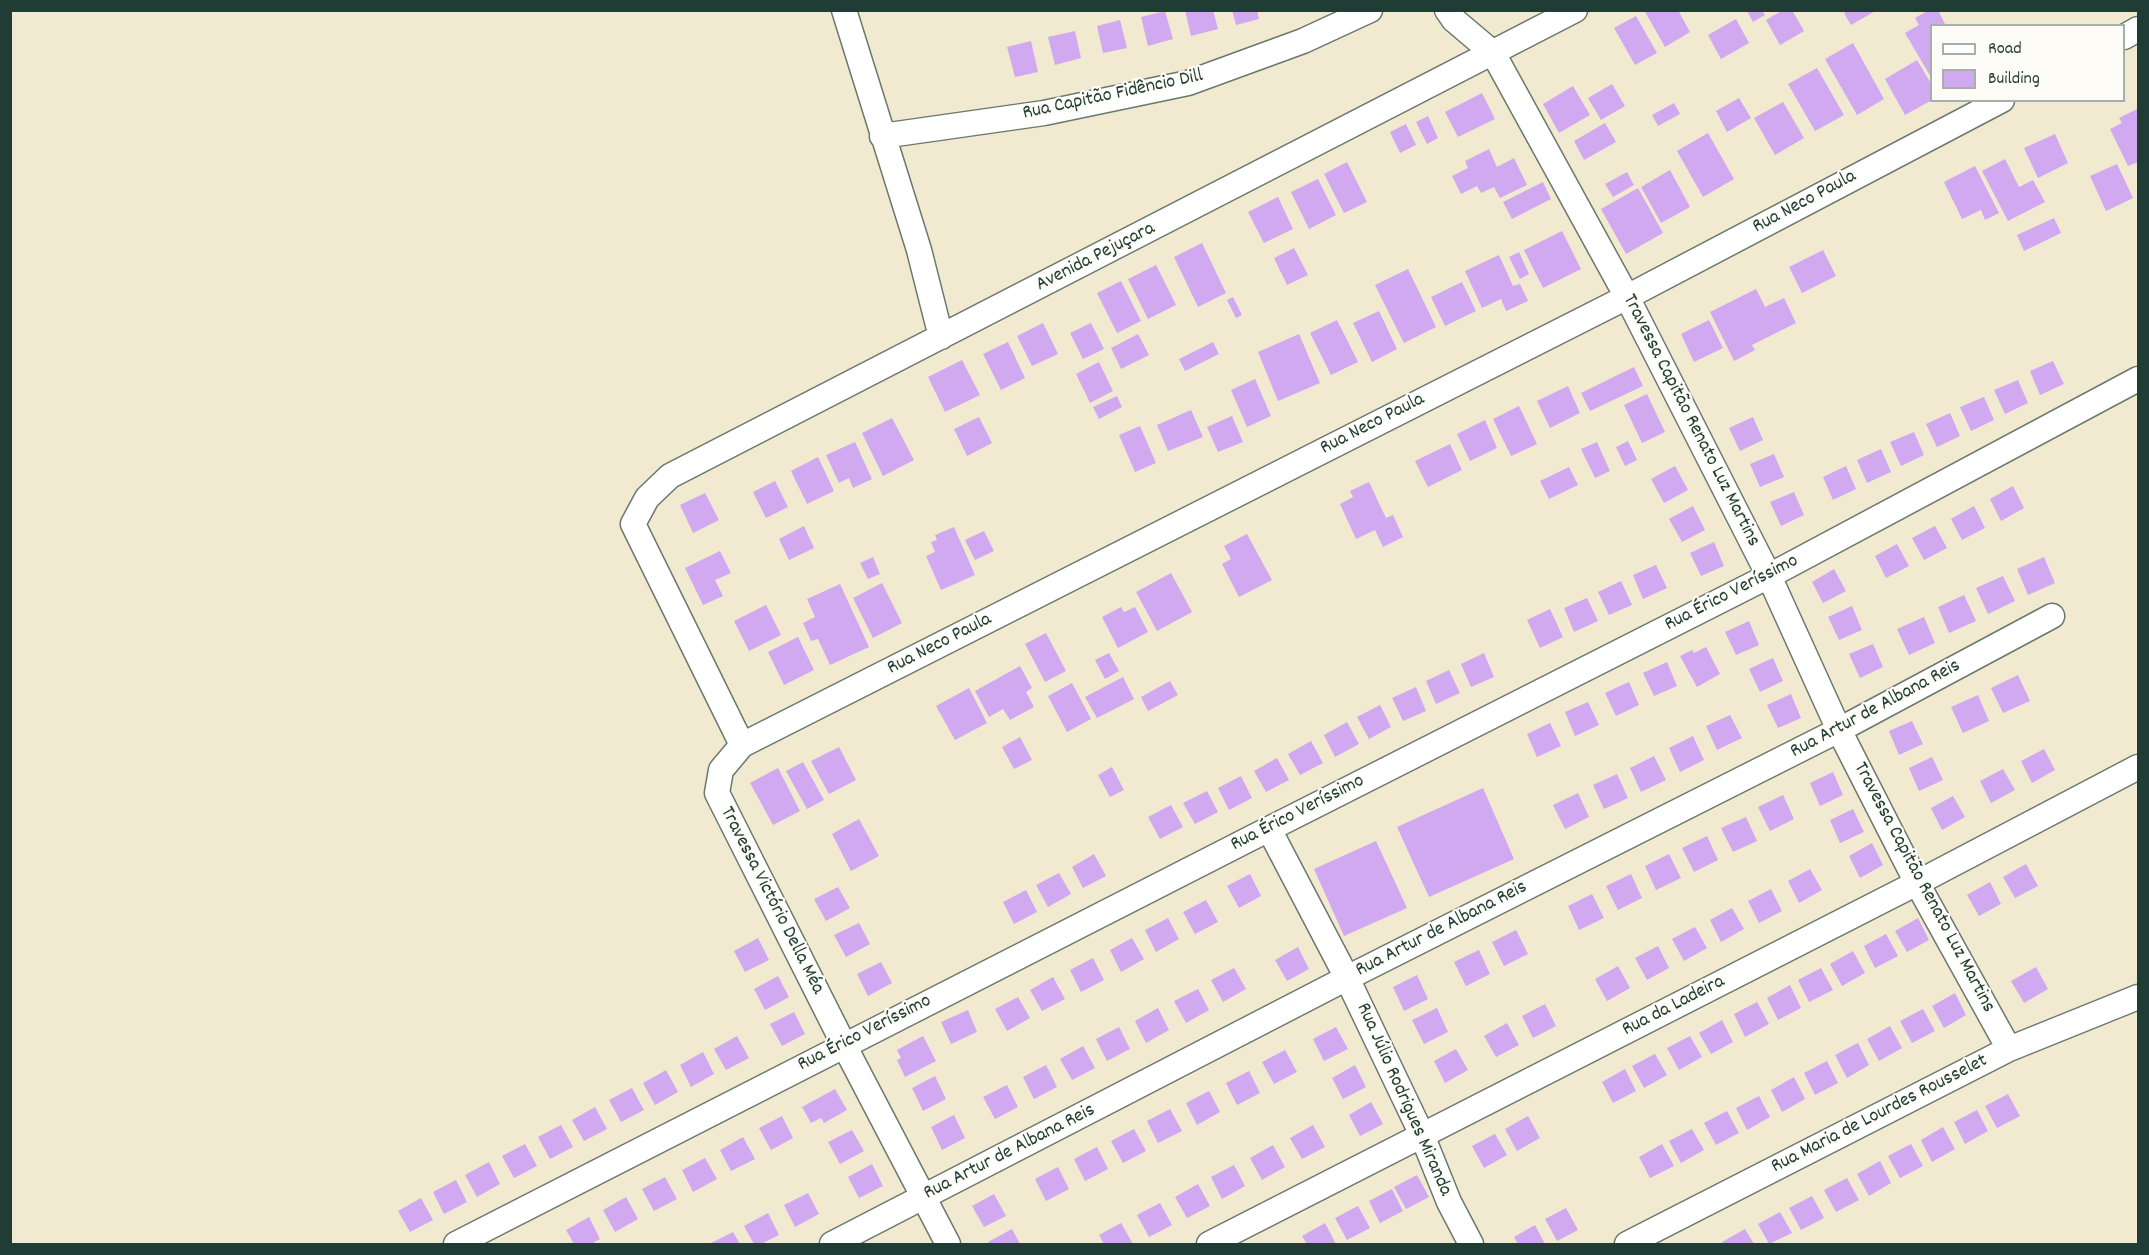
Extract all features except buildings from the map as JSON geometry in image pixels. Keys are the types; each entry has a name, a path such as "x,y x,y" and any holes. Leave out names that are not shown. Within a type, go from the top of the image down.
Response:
{"street":[{"path":"844,10 919,250 941,338"},
{"name":"Rua Capitão Fidêncio Dill","path":"882,136 1044,113 1188,83 1303,41 1370,10"},
{"path":"1447,10 1454,20 1493,54"},
{"name":"Avenida Pejuçara","path":"742,745 633,524 647,498 670,476 1575,10"},
{"path":"2125,36 2139,29"},
{"name":"Travessa Capitão Renato Luz Martins","path":"1493,54 1627,297 1769,576 1839,730 1917,883 2009,1049"},
{"name":"Rua Neco Paula","path":"742,745 1627,297 1998,102"},
{"name":"Rua Érico Veríssimo","path":"456,1245 844,1045 1769,576 2139,380"},
{"name":"Rua Artur de Albana Reis","path":"832,1245 1347,978 1839,730 2052,616"},
{"name":"Travessa Victório Della Méa","path":"742,745 721,770 717,793 948,1245"},
{"name":"Rua da Ladeira","path":"1209,1245 2139,767"},
{"name":"Rua Júlio Rodrigues Miranda","path":"1269,829 1347,978 1422,1135 1449,1202 1471,1245"},
{"name":"Rua Maria de Lourdes Rousselet","path":"1627,1245 2009,1049 2139,997"}]}
